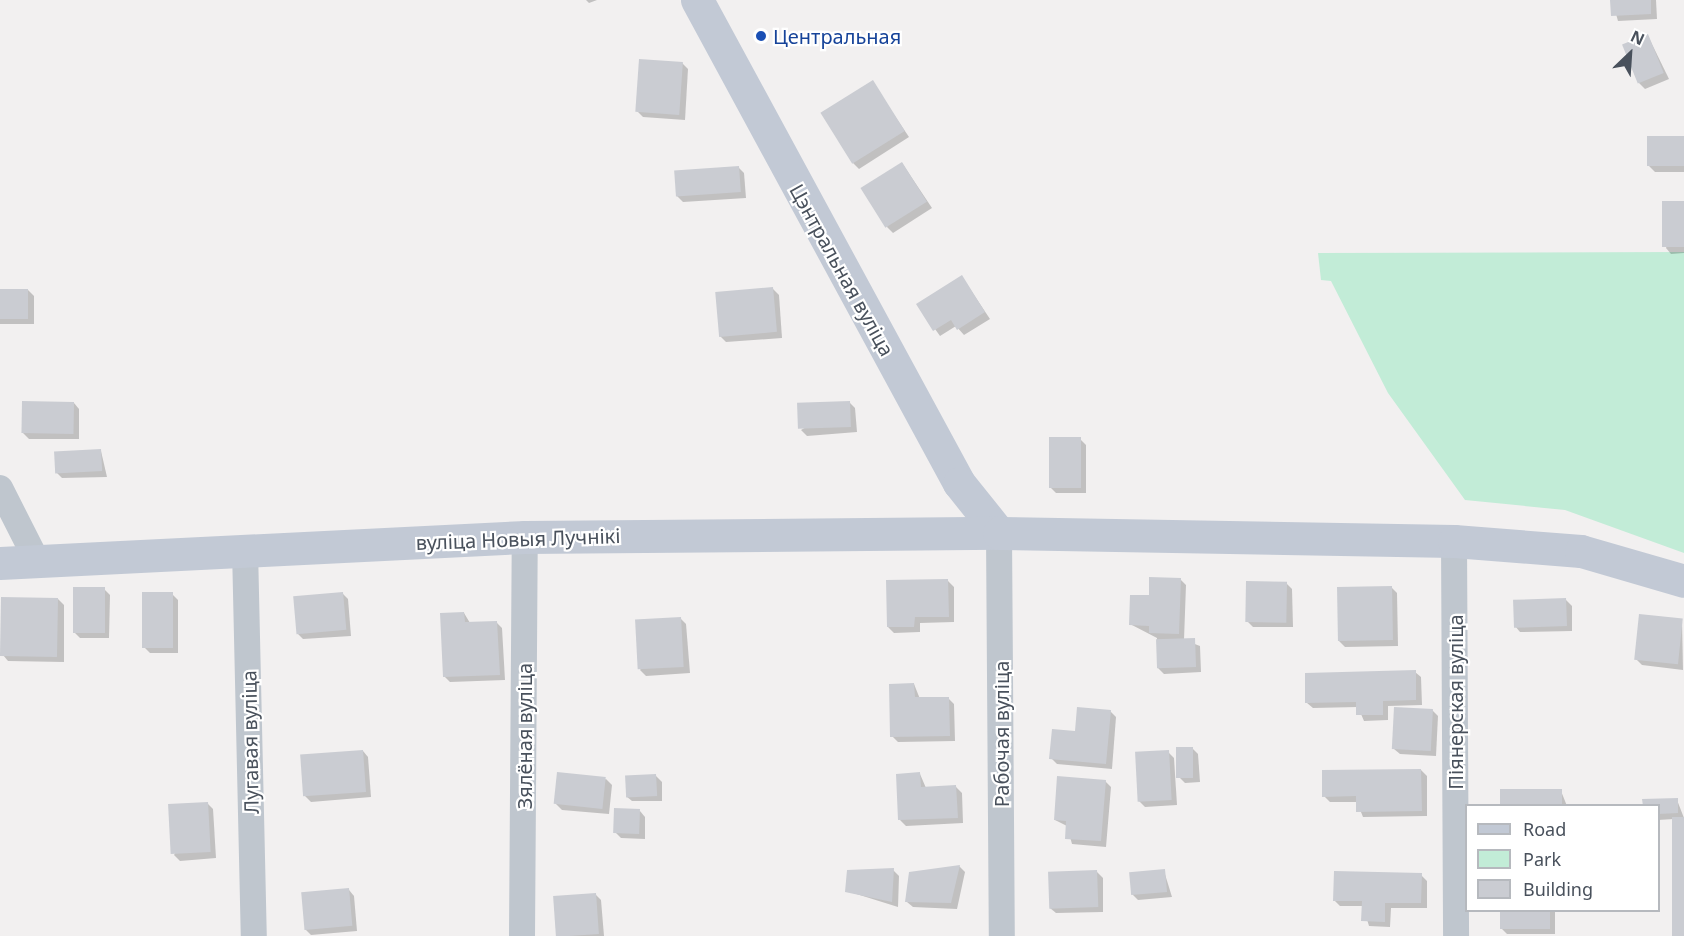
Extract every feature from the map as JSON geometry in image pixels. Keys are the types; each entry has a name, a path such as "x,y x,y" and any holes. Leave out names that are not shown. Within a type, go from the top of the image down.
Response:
{"main road":[{"name":"Цэнтральная вуліца","path":"697,0 959,483 999,533"},
{"name":"вуліца Новыя Лучнікі","path":"0,563 245,549 525,537 999,533 1454,541 1581,551 1684,581"}],"street":[{"path":"0,488 37,561"},
{"name":"Рабочая вуліца","path":"999,533 1002,936"},
{"name":"Зялёная вуліца","path":"522,936 525,537"},
{"name":"Піянерская вуліца","path":"1454,541 1456,936"},
{"name":"Лугавая вуліца","path":"245,549 254,936"}],"green space":[{"path":"1684,252 1684,553 1565,510 1465,500 1388,393 1331,281 1321,280 1318,253"}],"building":[{"path":"1610,0 1651,0 1651,14 1611,16"},
{"path":"1648,34 1664,73 1638,83 1622,44"},
{"path":"639,59 683,62 679,115 635,112"},
{"path":"873,80 905,131 852,164 820,113"},
{"path":"1647,136 1684,136 1684,166 1647,166"},
{"path":"902,162 927,202 885,228 860,188"},
{"path":"739,166 741,192 676,196 674,171"},
{"path":"1662,201 1684,201 1684,247 1662,247"},
{"path":"962,275 985,312 957,330 951,320 933,331 916,304"},
{"path":"773,287 777,332 719,337 715,292"},
{"path":"0,289 28,289 28,319 0,319"},
{"path":"22,401 74,402 73,434 21,433"},
{"path":"850,401 851,427 798,429 797,403"},
{"path":"1049,437 1081,437 1081,488 1049,488"},
{"path":"101,449 102,471 55,473 54,451"},
{"path":"1149,577 1181,578 1179,634 1149,633 1149,626 1129,625 1130,595 1149,595"},
{"path":"948,579 949,617 915,617 914,627 887,627 886,580"},
{"path":"1246,581 1287,582 1286,623 1245,622"},
{"path":"1392,586 1393,640 1338,641 1337,587"},
{"path":"73,587 105,587 105,633 73,633"},
{"path":"142,592 173,592 173,648 142,648"},
{"path":"343,592 346,630 297,634 293,596"},
{"path":"1,597 58,598 57,657 0,656"},
{"path":"1566,598 1567,626 1514,628 1513,600"},
{"path":"464,612 465,622 497,621 500,675 443,677 440,613"},
{"path":"1639,614 1683,619 1678,664 1634,660"},
{"path":"681,617 684,667 638,669 635,619"},
{"path":"1195,638 1196,667 1157,668 1156,639"},
{"path":"1416,670 1416,700 1383,701 1383,715 1356,715 1356,702 1305,703 1305,673"},
{"path":"914,683 915,697 949,697 950,736 890,737 889,684"},
{"path":"1077,707 1111,710 1106,764 1049,759 1052,729 1075,731"},
{"path":"1394,707 1433,709 1431,751 1392,749"},
{"path":"1176,747 1193,747 1193,778 1176,778"},
{"path":"363,750 366,792 303,796 300,754"},
{"path":"1169,750 1172,800 1138,802 1135,752"},
{"path":"1421,769 1422,811 1356,812 1356,796 1322,797 1322,770"},
{"path":"557,772 606,777 602,809 554,804"},
{"path":"920,772 921,787 956,785 958,818 898,820 896,774"},
{"path":"656,774 657,796 626,798 625,776"},
{"path":"1057,776 1106,780 1101,841 1065,839 1066,821 1054,820"},
{"path":"1500,789 1562,789 1562,804 1500,804"},
{"path":"1678,798 1678,813 1660,814 1660,804 1643,804 1642,799"},
{"path":"208,802 211,852 171,854 168,804"},
{"path":"614,808 640,809 639,834 613,833"},
{"path":"1672,817 1684,817 1684,936 1672,936"},
{"path":"960,865 951,903 905,902 909,872"},
{"path":"894,868 892,902 845,892 847,870"},
{"path":"1165,869 1167,892 1131,895 1129,872"},
{"path":"1097,870 1098,907 1049,909 1048,872"},
{"path":"1334,871 1422,873 1421,903 1385,903 1385,922 1361,921 1362,901 1333,901"},
{"path":"349,888 352,926 304,930 301,892"},
{"path":"596,893 599,934 556,936 553,896"},
{"path":"1500,912 1550,912 1550,929 1500,929"}],"place":[{"name":"Центральная","path":"761,36"}]}
